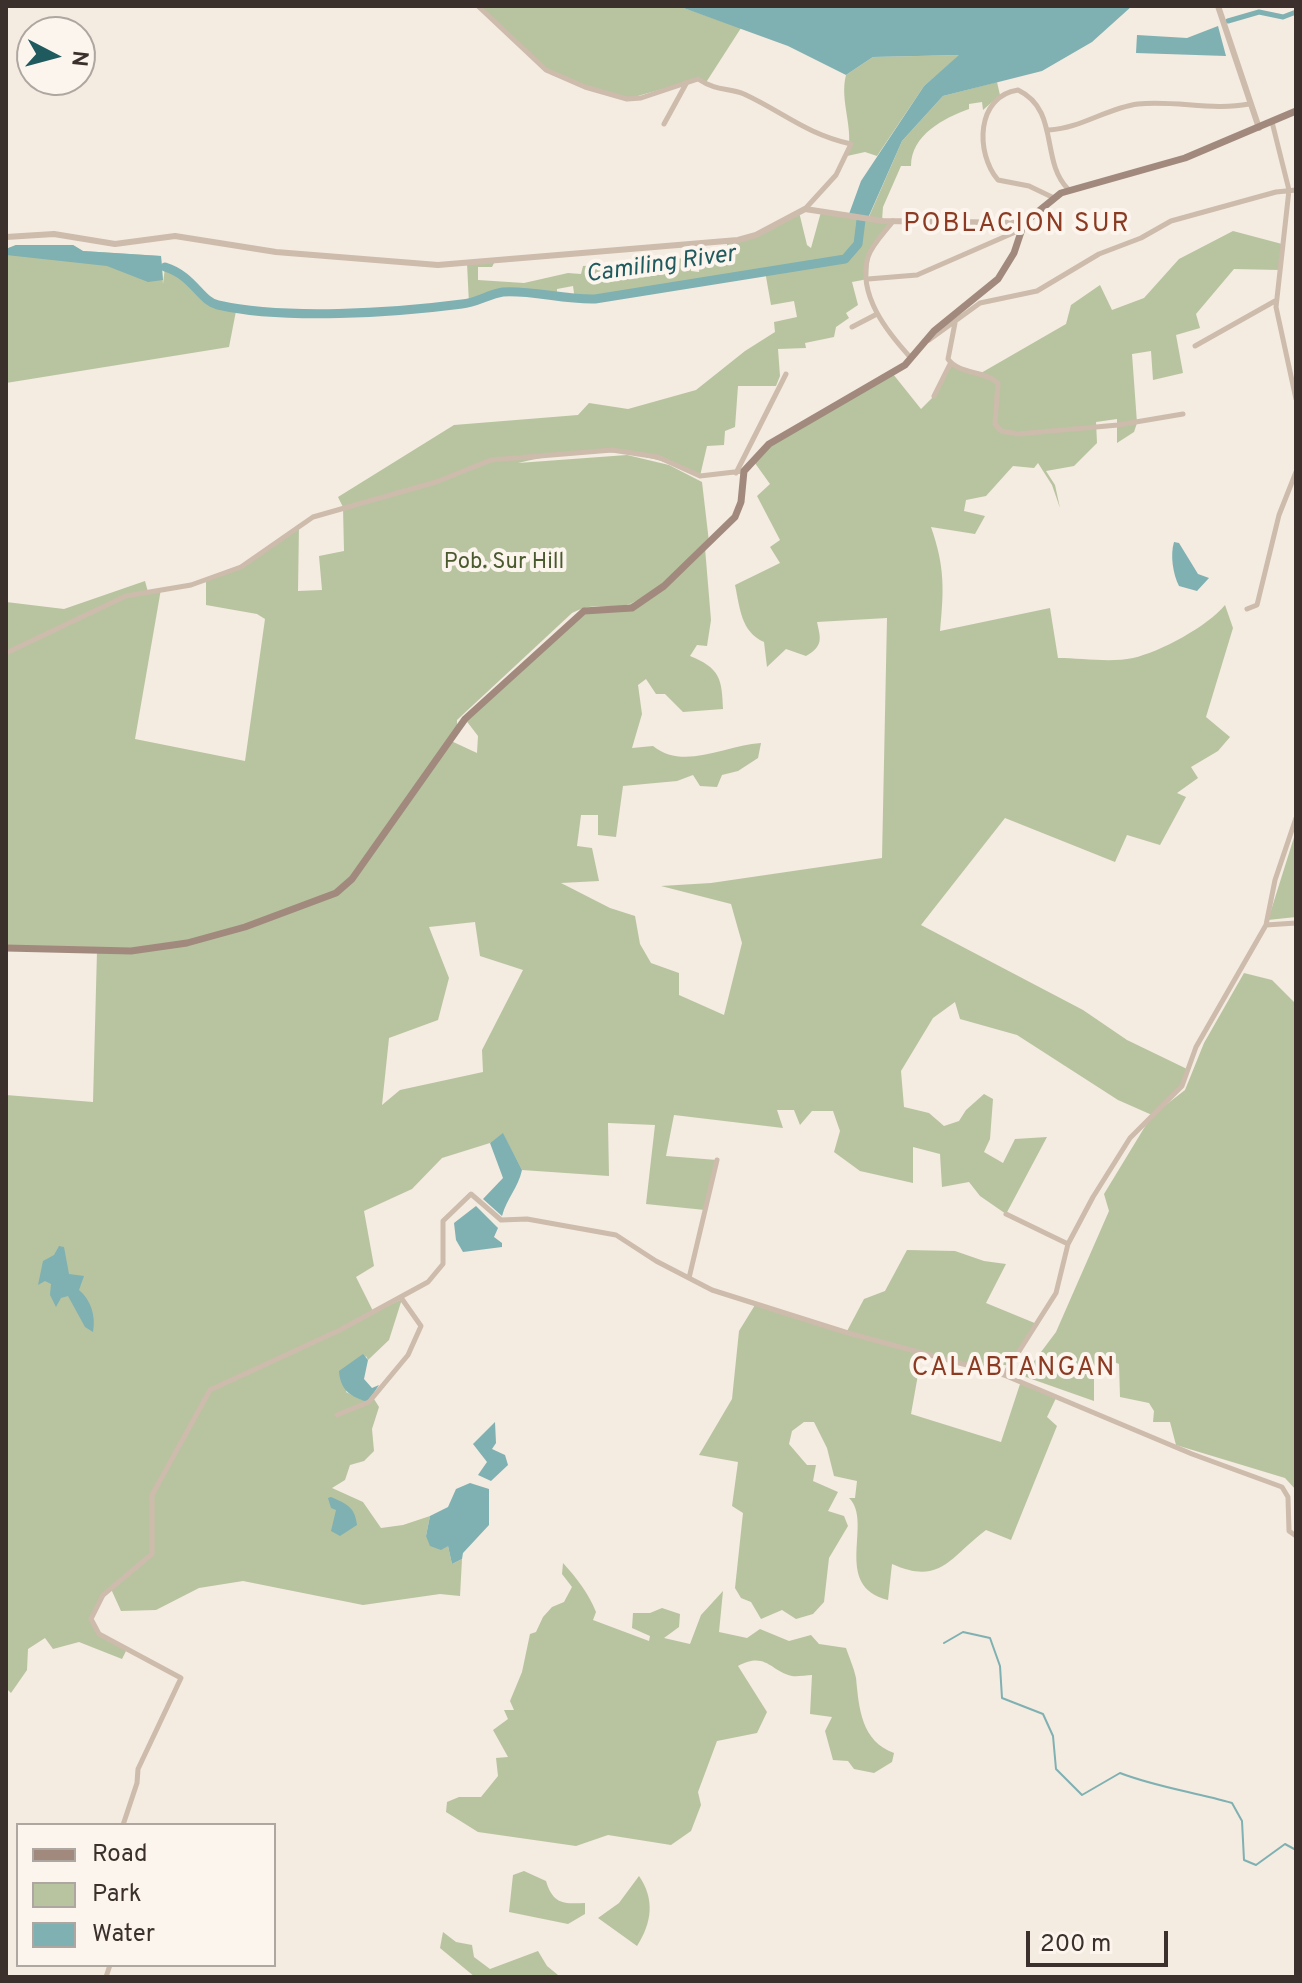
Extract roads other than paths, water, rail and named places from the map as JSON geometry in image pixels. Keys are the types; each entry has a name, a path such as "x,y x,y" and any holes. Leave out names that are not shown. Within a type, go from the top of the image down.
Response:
{"main road":[{"path":"6,948 151,950 245,927 336,893 352,879 465,719 584,611 632,608 664,586 735,517 741,502 740,472 769,444 888,378 911,358 1000,276 1014,253 1023,226 1054,198 1068,189 1174,162 1296,111"}],"street":[{"path":"6,237 54,234 124,244 175,236 276,252 438,265 738,240 756,235 805,209 840,169 851,144 809,132 741,93 720,91 698,79 645,98 627,99 585,87 546,70 478,6"},
{"path":"1218,6 1259,128"},
{"path":"664,124 687,81"},
{"path":"1054,198 1029,186 998,180 987,164 984,124 993,101 1018,90 1035,103 1049,130 1056,171 1068,189"},
{"path":"1049,130 1076,126 1112,110 1136,105 1218,108 1249,104"},
{"path":"1272,122 1292,190 1275,301 1296,399"},
{"path":"924,344 991,299 1037,291 1099,254 1141,238 1178,218 1292,190"},
{"path":"805,209 883,221 1023,226"},
{"path":"893,221 869,256 868,279 877,314 911,358"},
{"path":"868,279 921,274 1023,226"},
{"path":"1195,346 1275,301"},
{"path":"852,327 877,314"},
{"path":"934,396 950,364 948,348 955,322"},
{"path":"950,364 989,376 998,383 995,424 1007,433 1118,425 1183,414"},
{"path":"6,653 126,596 191,585 241,567 313,517 436,482 491,460 612,450 658,457 700,476 740,472 786,374"},
{"path":"1247,609 1257,605 1279,515 1296,472"},
{"path":"1004,1375 1056,1293 1068,1244 1130,1138 1182,1086 1196,1047 1266,925 1275,880 1296,818"},
{"path":"1266,925 1296,923"},
{"path":"689,1278 717,1160"},
{"path":"124,1823 137,1783 138,1769 181,1678 99,1634 91,1619 103,1595 152,1554 152,1495 185,1433 213,1387 402,1299 439,1271 444,1260 443,1221 471,1194 501,1220 527,1219 616,1235 689,1278 769,1310 1004,1375 1192,1454 1282,1487 1288,1497 1289,1531 1296,1536"},
{"path":"1006,1214 1068,1244"},
{"path":"337,1415 369,1402 408,1355 421,1326 402,1299"}],"water":[{"path":"678,6 1132,6 1092,42 1042,71 943,96 902,141 868,218 849,214 861,181 924,86 959,55 873,57 846,75 788,46"},
{"path":"1218,26 1226,56 1136,53 1137,35 1187,38"},
{"path":"16,245 73,245 83,251 161,256 163,280 148,282 107,266 6,255 6,249"},
{"path":"1174,542 1179,543 1198,574 1209,578 1197,591 1179,586 1173,564"},
{"path":"503,1133 522,1170 502,1216 483,1199 503,1178 490,1143"},
{"path":"476,1206 498,1228 494,1237 502,1243 502,1247 463,1252 456,1240 454,1223"},
{"path":"59,1246 64,1247 69,1274 84,1276 79,1290 92,1309 93,1332 85,1327 68,1296 61,1298 56,1307 50,1295 51,1284 45,1281 38,1285 43,1261 54,1255"},
{"path":"363,1354 368,1360 364,1379 372,1388 379,1385 368,1402 347,1391 341,1383 339,1371"},
{"path":"495,1422 496,1443 492,1449 505,1455 508,1465 491,1481 478,1475 487,1462 473,1444"},
{"path":"470,1483 489,1489 489,1525 463,1553 462,1559 452,1564 448,1546 441,1550 430,1546 426,1536 430,1516 448,1507 456,1489"},
{"path":"328,1498 349,1507 356,1519 357,1525 340,1536 331,1531 336,1510 331,1508"}],"waterway":[{"path":"1228,21 1259,12 1283,17 1296,12"},
{"name":"Camiling River","path":"165,267 183,276 212,303 245,310 306,314 404,310 467,303 503,292 595,299 845,259 858,244 862,212"},
{"path":"944,1643 963,1632 990,1638 1000,1666 1002,1698 1043,1714 1053,1736 1056,1769 1082,1795 1120,1773 1232,1803 1242,1821 1244,1860 1256,1865 1285,1844 1296,1850"}],"district":[{"name":"POBLACION SUR","path":"1017,226"},
{"name":"CALABTANGAN","path":"1014,1370"}],"park label":[{"name":"Pob. Sur Hill","path":"504,564"}]}
